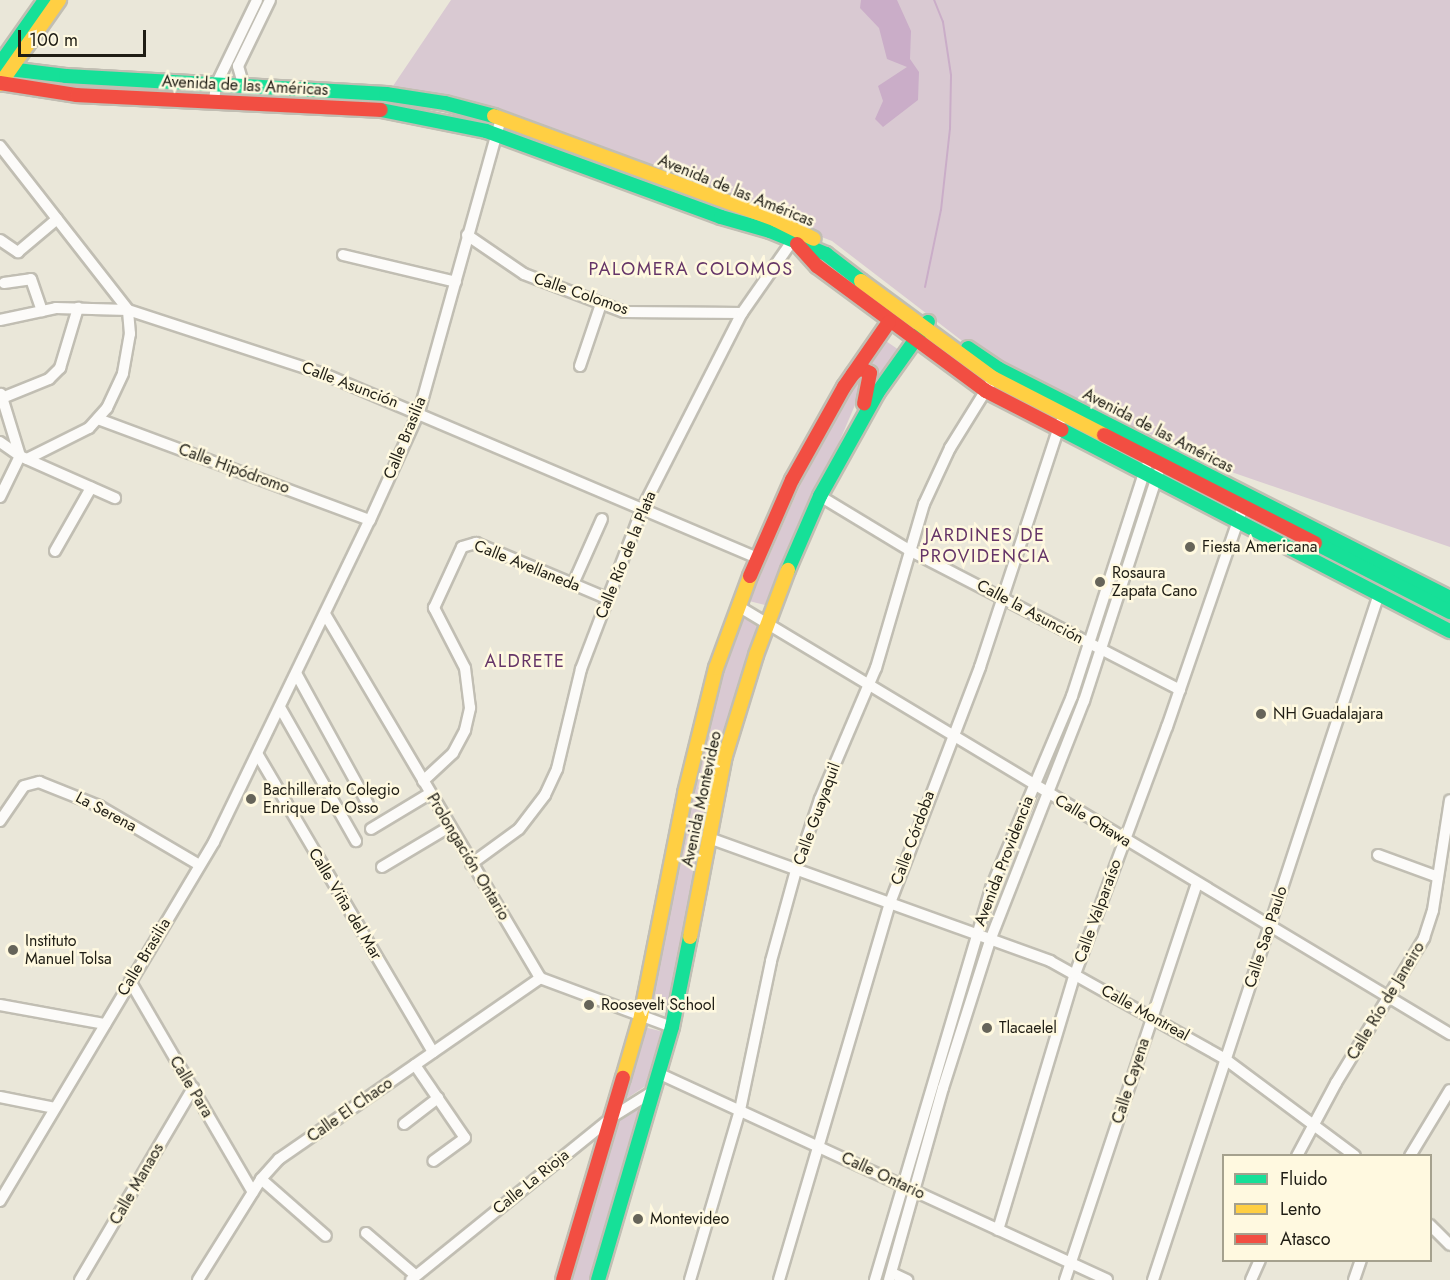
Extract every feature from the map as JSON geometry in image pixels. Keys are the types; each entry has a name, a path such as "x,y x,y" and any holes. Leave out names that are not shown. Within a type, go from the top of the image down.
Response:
{"main road":[{"path":"0,84 4,66 45,0"},
{"path":"4,66 59,0"},
{"name":"Avenida de las Américas","path":"4,66 216,85 416,97 495,116 799,231 829,247 926,326"},
{"name":"Avenida de las Américas","path":"0,84 77,95 362,108 424,116 496,135 793,240 826,254 996,374 1245,500 1450,598"},
{"path":"460,125 495,116"},
{"name":"Avenida de las Américas","path":"793,240 817,266 914,342 986,391 1057,430 1450,631"},
{"name":"Avenida Montevideo","path":"563,1280 641,1016 685,793 716,668 757,558 792,480 853,374 889,322"},
{"name":"Avenida Montevideo","path":"598,1280 672,1027 725,756 769,622 820,496 854,431 926,326"},
{"path":"853,374 864,368 872,377 854,431"},
{"name":"Avenida de las Américas","path":"1245,500 1450,612"}],"street":[{"path":"244,87 238,66 256,16 257,0"},
{"path":"214,101 216,85 256,16 270,0"},
{"name":"Calle Brasilia","path":"0,1201 4,1186 55,1108 198,864 214,842 281,709 370,520 419,412 496,135 495,116"},
{"path":"0,146 128,309 130,334 123,373 98,419 70,439 23,457 0,497"},
{"path":"0,240 18,252 57,219"},
{"name":"Calle Colomos","path":"467,236 524,274 624,312 742,313"},
{"name":"Calle Río de la Plata","path":"471,864 519,829 548,789 581,669 606,598 642,509 742,313 793,240"},
{"path":"344,255 456,282"},
{"path":"4,284 31,279 42,311"},
{"path":"580,366 601,304"},
{"path":"23,457 1,395 49,379 60,368 78,308"},
{"name":"Calle Asunción","path":"0,320 42,311 78,308 128,309 324,374 419,412 437,424 757,558"},
{"name":"Calle Guayaquil","path":"690,1280 740,1110 771,961 796,870 820,799 869,685 909,550 936,477 996,374"},
{"name":"Calle Córdoba","path":"778,1280 890,903 1004,596 1065,409"},
{"name":"Calle Hipódromo","path":"98,419 370,520"},
{"path":"0,442 23,457 114,498"},
{"name":"Avenida Providencia","path":"875,1280 976,933 1033,786 1072,696 1088,644 1157,456"},
{"name":"Avenida Providencia","path":"890,1276 916,1191 943,1088 991,938 1100,650 1150,477"},
{"path":"55,551 91,488"},
{"name":"Calle la Asunción","path":"820,496 909,550 1004,596 1088,644 1180,690"},
{"name":"Calle Valparaíso","path":"998,1230 1075,974 1180,690 1245,500"},
{"path":"573,584 602,519"},
{"name":"Calle Avellaneda","path":"423,781 457,747 470,708 465,668 434,608 462,547 476,543 606,598"},
{"name":"Calle Sao Paulo","path":"1153,1280 1379,594"},
{"name":"Calle Ottawa","path":"738,606 769,622 951,737 1450,1034"},
{"name":"Prolongación Ontario","path":"325,614 429,794 540,978"},
{"path":"297,675 368,804"},
{"path":"281,709 356,841"},
{"name":"Calle Viña del Mar","path":"258,755 433,1052"},
{"name":"La Serena","path":"0,821 14,797 31,782 65,791 99,806 198,864"},
{"path":"371,829 429,794"},
{"name":"Calle Río de Janeiro","path":"1298,1154 1314,1121 1424,938 1438,877 1450,800"},
{"path":"382,867 449,827"},
{"name":"Calle Montreal","path":"709,838 991,938 1075,974 1153,1016 1225,1059 1314,1121 1354,1154"},
{"path":"1378,855 1438,877"},
{"name":"Calle Cayena","path":"1065,1280 1197,883"},
{"path":"540,978 672,1027"},
{"name":"Calle El Chaco","path":"198,1280 261,1179 279,1159 540,978"},
{"name":"Calle Para","path":"130,981 253,1192"},
{"path":"0,1005 105,1024"},
{"path":"415,1065 465,1138 433,1161"},
{"name":"Calle Ontario","path":"660,1074 1107,1280"},
{"name":"Calle Manaos","path":"80,1280 193,1088"},
{"name":"Calle La Rioja","path":"413,1278 612,1118 655,1090"},
{"path":"1411,1154 1450,1090"},
{"path":"0,1097 55,1108"},
{"path":"404,1124 438,1098"},
{"path":"261,1179 326,1236"},
{"path":"1432,1226 1450,1245"},
{"path":"366,1233 413,1278"},
{"path":"1251,1280 1259,1262"},
{"path":"1354,1280 1360,1262"},
{"path":"890,1276 907,1280"}],"shaded area":[{"path":"451,0 1450,0 1450,547 1214,466 1136,427 1034,396 832,241 471,104 393,86"},
{"path":"861,0 897,0 911,31 910,59 919,72 918,100 883,127 875,119 883,101 878,86 907,67 887,59 879,28 860,8"},
{"path":"883,339 899,350 872,389 866,365"},
{"path":"861,374 866,374 861,391 769,606 749,601 814,454"},
{"path":"739,617 762,625 668,1014 650,1008 702,749"},
{"path":"644,1027 664,1032 647,1085 623,1101"},
{"path":"646,1104 591,1280 567,1280 615,1123"}],"waterway":[{"path":"925,287 941,210 950,129 951,75 943,22 934,0"}],"traffic: fast":[{"path":"2,61 45,0"},
{"path":"1,68 66,76 386,94 445,103 494,116"},
{"path":"381,110 486,131 721,217 770,231 826,254 861,281"},
{"path":"788,570 820,496 878,392 928,322"},
{"path":"968,348 999,369 1450,598"},
{"path":"1062,430 1450,631"},
{"path":"1315,543 1450,612"},
{"path":"598,1280 672,1027 690,937"}],"traffic: slow":[{"path":"0,84 59,0"},
{"path":"494,116 776,220 814,239"},
{"path":"861,281 993,378 1104,435"},
{"path":"690,937 725,756 756,655 788,570"},
{"path":"623,1078 641,1016 685,793 716,668 750,576"}],"traffic: jam":[{"path":"0,83 77,95 381,110"},
{"path":"797,244 817,266 986,391 1062,430"},
{"path":"750,576 792,480 844,387 889,322"},
{"path":"853,374 860,368 870,373 864,403"},
{"path":"1104,435 1315,543"},
{"path":"563,1280 623,1078"}],"place":[{"name":"Fiesta Americana","path":"1190,547"},
{"name":"Rosaura Zapata Cano","path":"1100,582"},
{"name":"NH Guadalajara","path":"1261,714"},
{"name":"Bachillerato Colegio Enrique De Osso","path":"251,799"},
{"name":"Instituto Manuel Tolsa","path":"13,950"},
{"name":"Roosevelt School","path":"589,1005"},
{"name":"Tlacaelel","path":"987,1028"},
{"name":"Montevideo","path":"638,1219"}],"district":[{"name":"PALOMERA COLOMOS","path":"691,269"},
{"name":"JARDINES DE PROVIDENCIA","path":"985,546"},
{"name":"ALDRETE","path":"525,661"}]}
